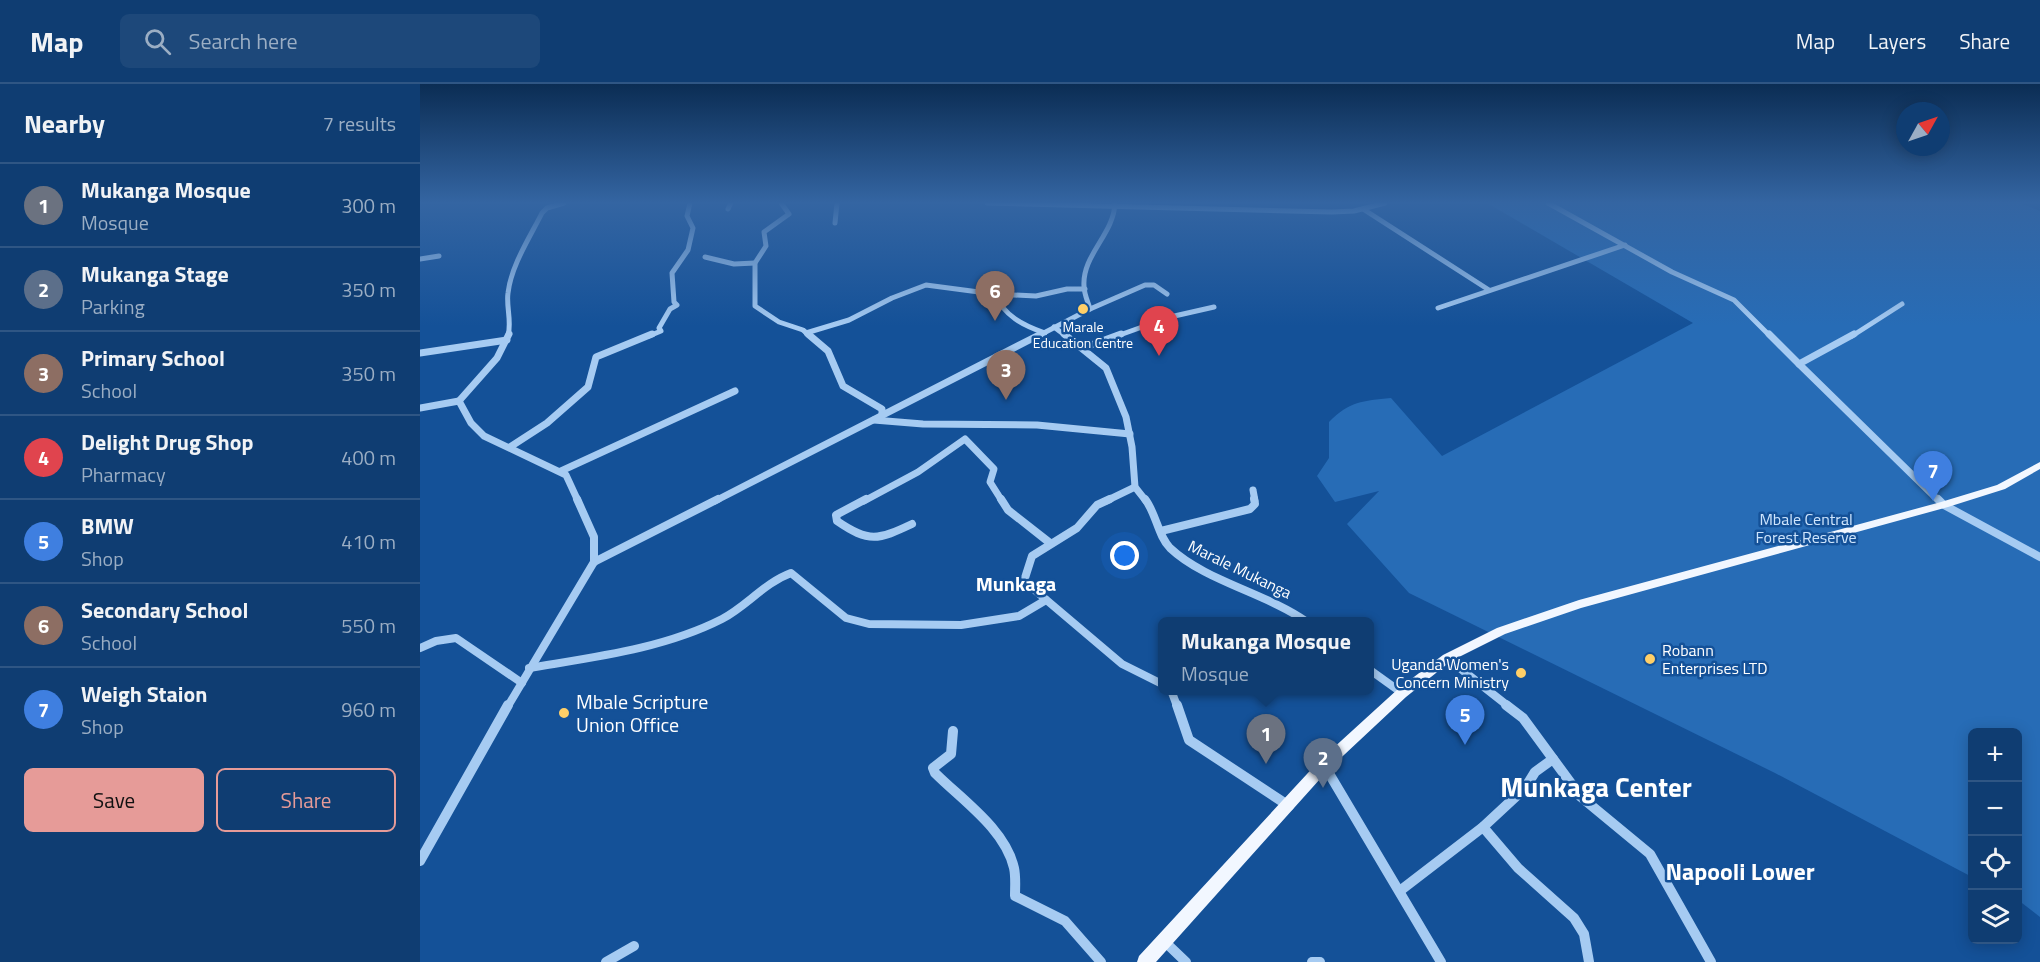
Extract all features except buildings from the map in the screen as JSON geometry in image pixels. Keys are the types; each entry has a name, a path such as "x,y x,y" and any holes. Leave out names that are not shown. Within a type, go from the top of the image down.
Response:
{"main road":[{"path":"1145,962 1324,765 1402,693 1448,658 1501,631 1579,604 1944,505 2001,487 2040,465"}],"street":[{"path":"420,408 459,401 496,358 507,340 511,324 508,294 527,244"},
{"path":"510,447 547,423 588,387 596,357 661,331 659,328 670,309 677,305 674,302 672,275 690,244"},
{"path":"766,244 755,263 756,308 806,333 828,351 843,386 873,402 882,409 882,415"},
{"path":"1090,309 1085,289 1085,273 1101,244"},
{"path":"1415,244 1489,290"},
{"path":"1438,308 1624,245 1686,279 1734,300 1944,505 2040,556"},
{"path":"420,259 439,256"},
{"path":"705,257 734,264 755,263"},
{"path":"806,333 849,320 892,298 926,285 994,294 1038,296 1063,290 1085,289"},
{"path":"420,861 529,668 594,562 1090,309 1144,285 1155,285 1167,294"},
{"path":"994,294 1002,310 1026,326 1045,333"},
{"path":"1799,364 1847,339 1902,304"},
{"path":"1083,348 1170,317 1214,307"},
{"name":"Marale Mukanga","path":"1054,327 1106,368 1126,417 1135,487 1148,503 1161,531 1178,556 1284,606 1301,617"},
{"path":"420,353 507,340"},
{"path":"561,471 735,391"},
{"path":"459,401 475,428 492,441 561,471 571,484 594,537 594,562"},
{"path":"873,420 923,424 1037,425 1130,434"},
{"path":"912,524 868,540 859,537 837,520 836,515 918,471 965,439 994,469 990,482 1008,510 1050,543"},
{"path":"1135,487 1097,505 1077,528 1032,556 1024,581 1122,664 1158,682"},
{"path":"1161,531 1250,509 1255,504 1253,490"},
{"path":"529,668 635,648 704,627 737,610 775,580 791,573 846,618 869,624 961,625 1019,616 1046,600"},
{"path":"420,648 436,641 456,638 522,683"},
{"path":"1448,658 1523,718 1581,797 1635,838 1650,854 1665,876 1711,962"},
{"path":"1374,673 1402,693"},
{"path":"1173,695 1178,705 1182,729 1189,740 1288,806"},
{"path":"953,731 951,754 933,768 935,773 975,809 1008,855 1015,872 1015,896 1065,921 1101,962"},
{"path":"1401,890 1483,828 1525,788 1535,772 1553,759"},
{"path":"1324,765 1401,890 1441,962"},
{"path":"1483,828 1518,868 1574,918 1584,934 1589,962"},
{"path":"1164,941 1186,962"},
{"path":"606,962 634,946"},
{"path":"1312,962 1320,962"}],"green space":[{"name":"Mbale Central Forest Reserve","path":"1557,244 2040,244 2040,917 2022,903 2022,728 1968,728 1968,875 1775,773 1409,593 1347,524 1379,491 1335,502 1317,476 1329,458 1329,422 1343,410 1357,403 1391,398 1442,456 1693,323"}],"place":[{"name":"Marale Education Centre","path":"1083,309"},
{"name":"Secondary School","path":"995,321"},
{"name":"Delight Drug Shop","path":"1159,356"},
{"name":"Primary School","path":"1006,400"},
{"name":"Weigh Staion","path":"1933,501"},
{"name":"Robann Enterprises LTD","path":"1650,659"},
{"name":"Uganda Women's Concern Ministry","path":"1521,673"},
{"name":"Mbale Scripture Union Office","path":"564,713"},
{"name":"BMW","path":"1465,745"},
{"name":"Mukanga Mosque","path":"1266,764"},
{"name":"Mukanga Stage","path":"1323,788"}],"district":[{"name":"Munkaga","path":"1016,584"},
{"name":"Munkaga Center","path":"1596,788"},
{"name":"Napooli Lower","path":"1740,872"}]}
